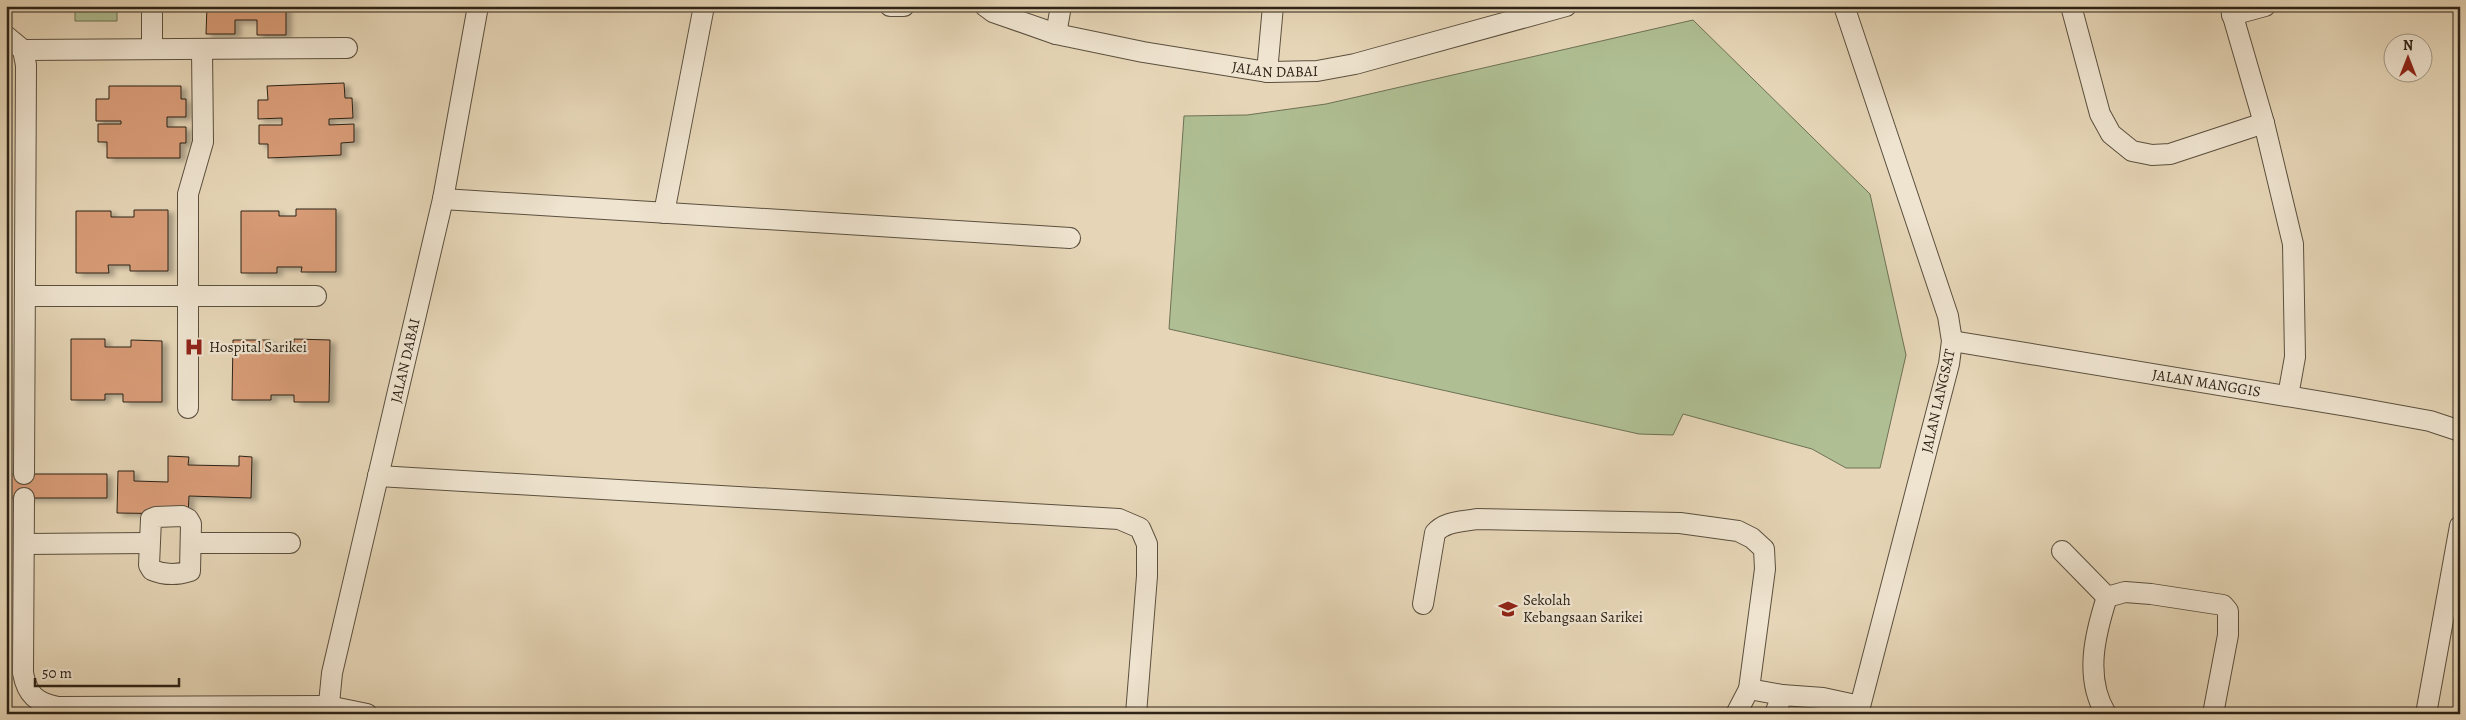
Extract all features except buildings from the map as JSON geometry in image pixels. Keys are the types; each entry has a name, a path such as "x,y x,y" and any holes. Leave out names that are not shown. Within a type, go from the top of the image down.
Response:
{"street":[{"path":"152,6 152,50"},
{"name":"JALAN DABAI","path":"328,710 332,673 444,199 478,6"},
{"path":"664,213 704,6"},
{"path":"890,6 904,6"},
{"name":"JALAN DABAI","path":"985,6 993,12 1056,34 1143,52 1267,72 1317,71 1355,64 1566,6"},
{"path":"1056,34 1061,6"},
{"path":"1267,72 1273,6"},
{"name":"JALAN LANGSAT","path":"1844,6 1948,316 1952,340 1949,364 1859,710"},
{"path":"2071,6 2100,114 2111,134 2132,150 2152,155 2170,154 2264,123"},
{"path":"2265,6 2231,11 2264,123 2293,244 2295,357 2288,396"},
{"path":"6,36 23,50 26,65 25,296 15,389 24,474"},
{"path":"23,50 347,48"},
{"path":"188,408 188,194 203,142 202,49"},
{"path":"444,199 1070,238"},
{"path":"25,296 316,296"},
{"name":"JALAN MANGGIS","path":"1952,340 2430,421 2460,431"},
{"path":"378,476 1119,519 1140,528 1147,544 1148,576 1136,714"},
{"path":"24,498 24,544 15,612 25,685 32,697 43,704 58,707 328,710 367,714"},
{"path":"173,516 188,519 191,524 191,543 190,571 160,574 152,570 149,565 151,519 173,516"},
{"path":"1423,604 1435,533 1441,526 1478,519 1670,523 1738,530 1752,538 1764,549 1766,569 1749,689 1736,714"},
{"path":"2426,714 2460,526"},
{"path":"24,544 149,543"},
{"path":"191,543 290,543"},
{"path":"2062,551 2107,597"},
{"path":"2107,597 2125,592 2151,594 2222,605 2228,611 2229,621 2213,714"},
{"path":"2106,714 2098,701 2093,657 2098,625 2107,597"},
{"path":"1749,689 1778,704 1823,698 1859,710"}],"green space":[{"path":"75,6 117,6 117,21 75,21"},
{"path":"1693,20 1870,194 1906,355 1880,468 1846,468 1812,449 1683,414 1673,435 1639,434 1169,329 1184,116 1247,115 1326,104"}],"place":[{"name":"Hospital Sarikei","path":"194,347"},
{"name":"Sekolah Kebangsaan Sarikei","path":"1508,609"}]}
